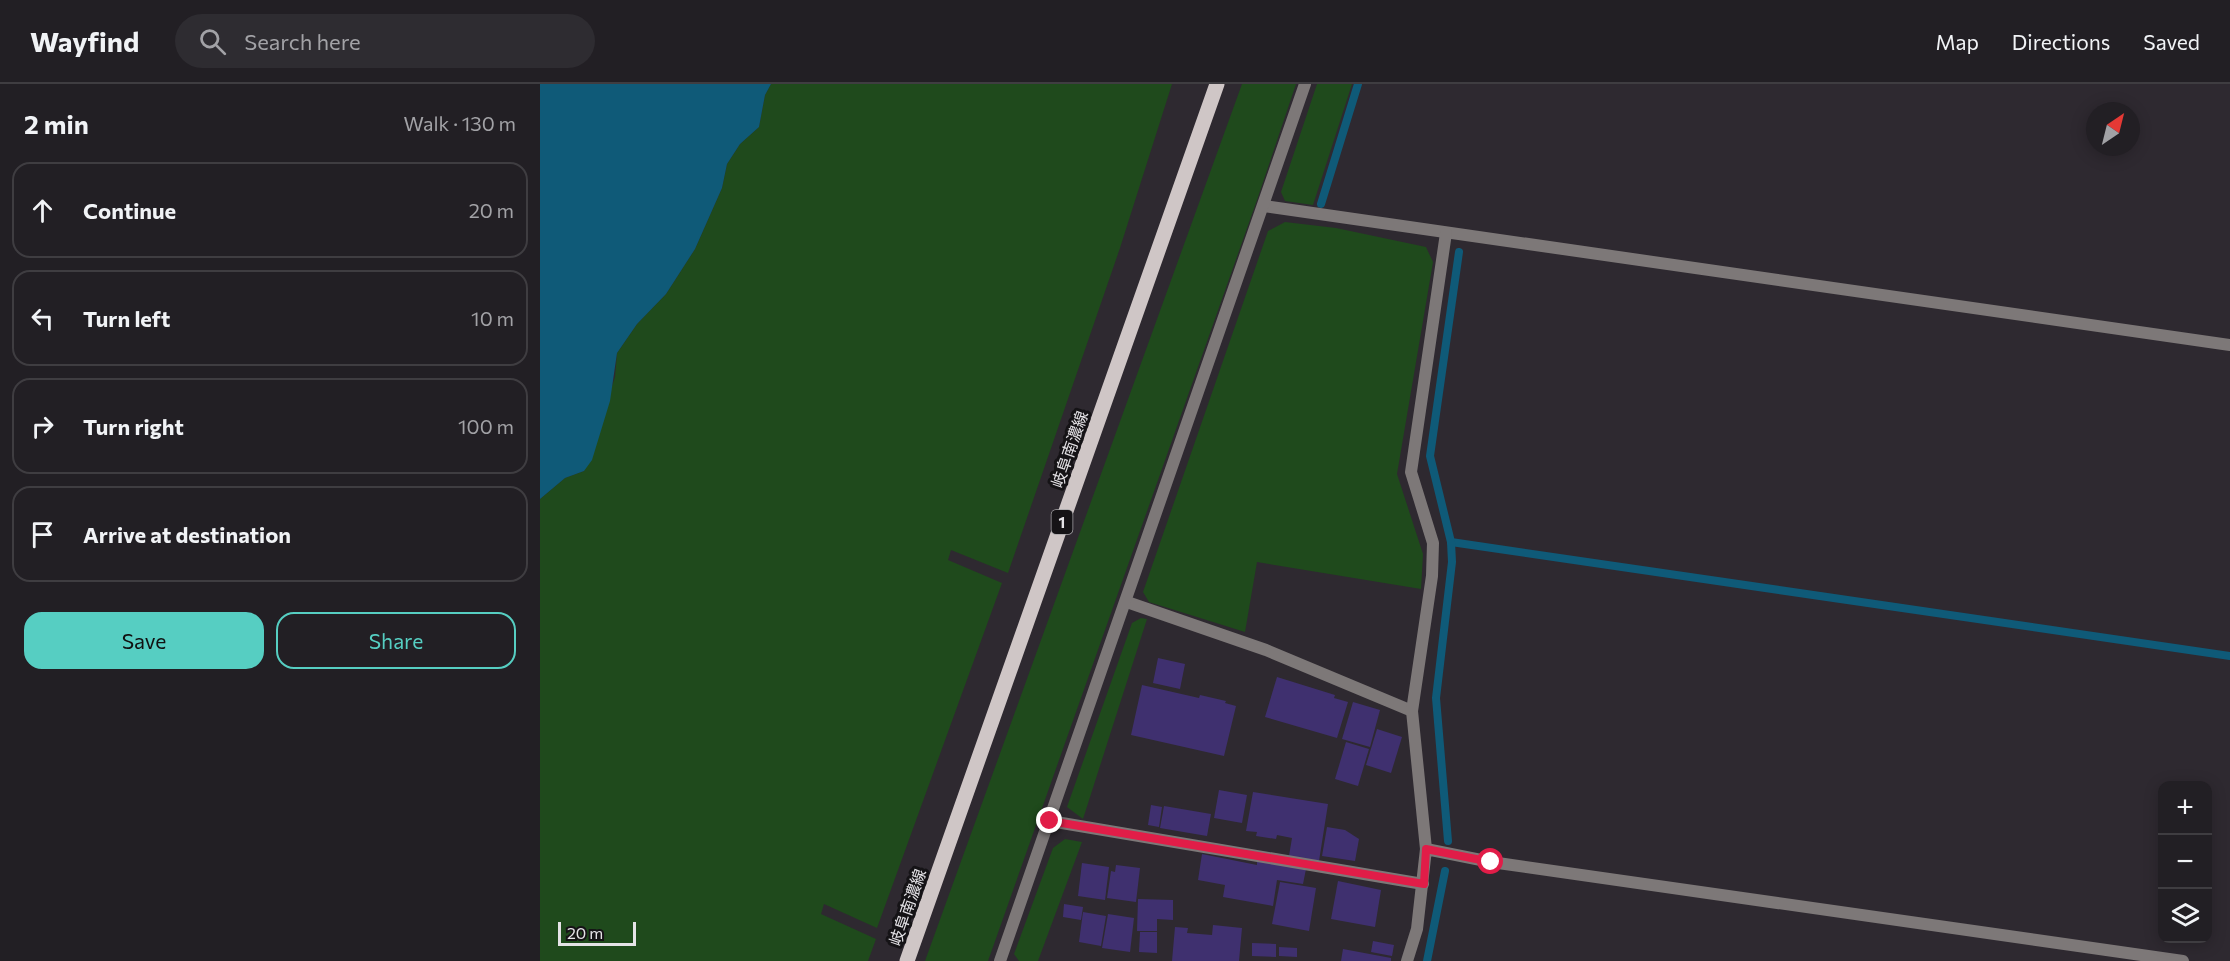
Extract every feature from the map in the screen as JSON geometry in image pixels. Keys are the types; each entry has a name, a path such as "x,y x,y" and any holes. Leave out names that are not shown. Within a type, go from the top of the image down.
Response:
{"main road":[{"name":"岐阜南濃線","path":"907,961 1217,84"}],"street":[{"path":"1000,961 1127,602 1305,84"},
{"path":"1264,206 2230,345"},
{"path":"1407,961 1417,930 1424,884 1426,849 1412,711 1432,576 1433,543 1411,472 1446,233"},
{"path":"1127,602 1266,650 1412,711"},
{"path":"1050,821 1424,884"},
{"path":"1426,849 1491,862 2182,961"}],"green space":[{"path":"771,84 1172,84 1120,248 1008,573 951,550 948,560 1002,583 877,928 824,904 821,914 876,939 868,961 540,961 540,499 565,478 584,471 615,377 617,353 637,324 666,294 695,249 722,188 727,164 740,144 759,127 765,95"},
{"path":"1242,84 1296,84 988,961 925,961"},
{"path":"1317,84 1352,84 1313,205 1285,201 1281,192"},
{"path":"1285,222 1336,228 1426,247 1433,262 1397,474 1423,554 1421,589 1257,562 1245,632 1149,602 1143,592 1268,231"},
{"path":"1141,618 1147,619 1083,819 1067,807 1132,623"},
{"path":"1065,839 1082,842 1038,961 1019,961 1014,954 1053,848"}],"water":[{"path":"540,84 771,84 765,95 759,127 740,144 727,164 722,188 695,249 666,294 637,324 617,353 610,401 592,460 584,471 565,478 540,499"}],"building":[{"path":"1158,658 1185,664 1180,689 1153,683"},
{"path":"1277,677 1335,695 1334,698 1348,702 1337,738 1265,717"},
{"path":"1142,685 1199,698 1200,695 1226,701 1225,703 1236,706 1224,756 1131,735"},
{"path":"1353,702 1380,710 1370,747 1342,739"},
{"path":"1377,729 1402,737 1391,773 1366,765"},
{"path":"1346,742 1369,749 1358,786 1335,779"},
{"path":"1219,790 1247,795 1242,823 1214,818"},
{"path":"1253,792 1328,804 1319,861 1289,856 1292,838 1277,835 1276,839 1256,836 1257,832 1246,831"},
{"path":"1151,805 1162,807 1159,827 1148,825"},
{"path":"1164,806 1211,814 1207,836 1160,828"},
{"path":"1327,827 1345,830 1359,839 1355,861 1322,856"},
{"path":"1202,854 1257,865 1257,860 1306,869 1303,884 1277,880 1273,906 1223,897 1225,885 1198,880"},
{"path":"1082,863 1109,867 1105,900 1078,896"},
{"path":"1116,865 1140,868 1136,902 1107,898 1111,871 1115,872"},
{"path":"1338,881 1381,890 1375,927 1331,919"},
{"path":"1280,882 1316,888 1309,931 1272,924"},
{"path":"1138,899 1173,900 1173,920 1157,919 1157,931 1137,931"},
{"path":"1064,904 1083,907 1081,920 1063,917"},
{"path":"1083,912 1106,916 1101,946 1079,942"},
{"path":"1108,914 1134,918 1130,952 1102,948"},
{"path":"1213,925 1242,928 1239,961 1172,961 1175,927 1188,928 1187,933 1212,935"},
{"path":"1140,932 1157,932 1157,953 1139,952"},
{"path":"1373,941 1394,945 1392,956 1371,952"},
{"path":"1252,943 1276,944 1276,957 1252,956"},
{"path":"1279,947 1297,948 1297,957 1279,956"},
{"path":"1343,949 1391,958 1391,961 1341,961"}],"waterway":[{"path":"1321,204 1358,84"},
{"path":"1448,841 1436,698 1452,562 1451,542 1430,456 1459,252"},
{"path":"1451,542 2230,656"},
{"path":"1427,961 1445,871"}],"route":[{"path":"1050,821 1424,884 1426,849 1491,862"}]}
